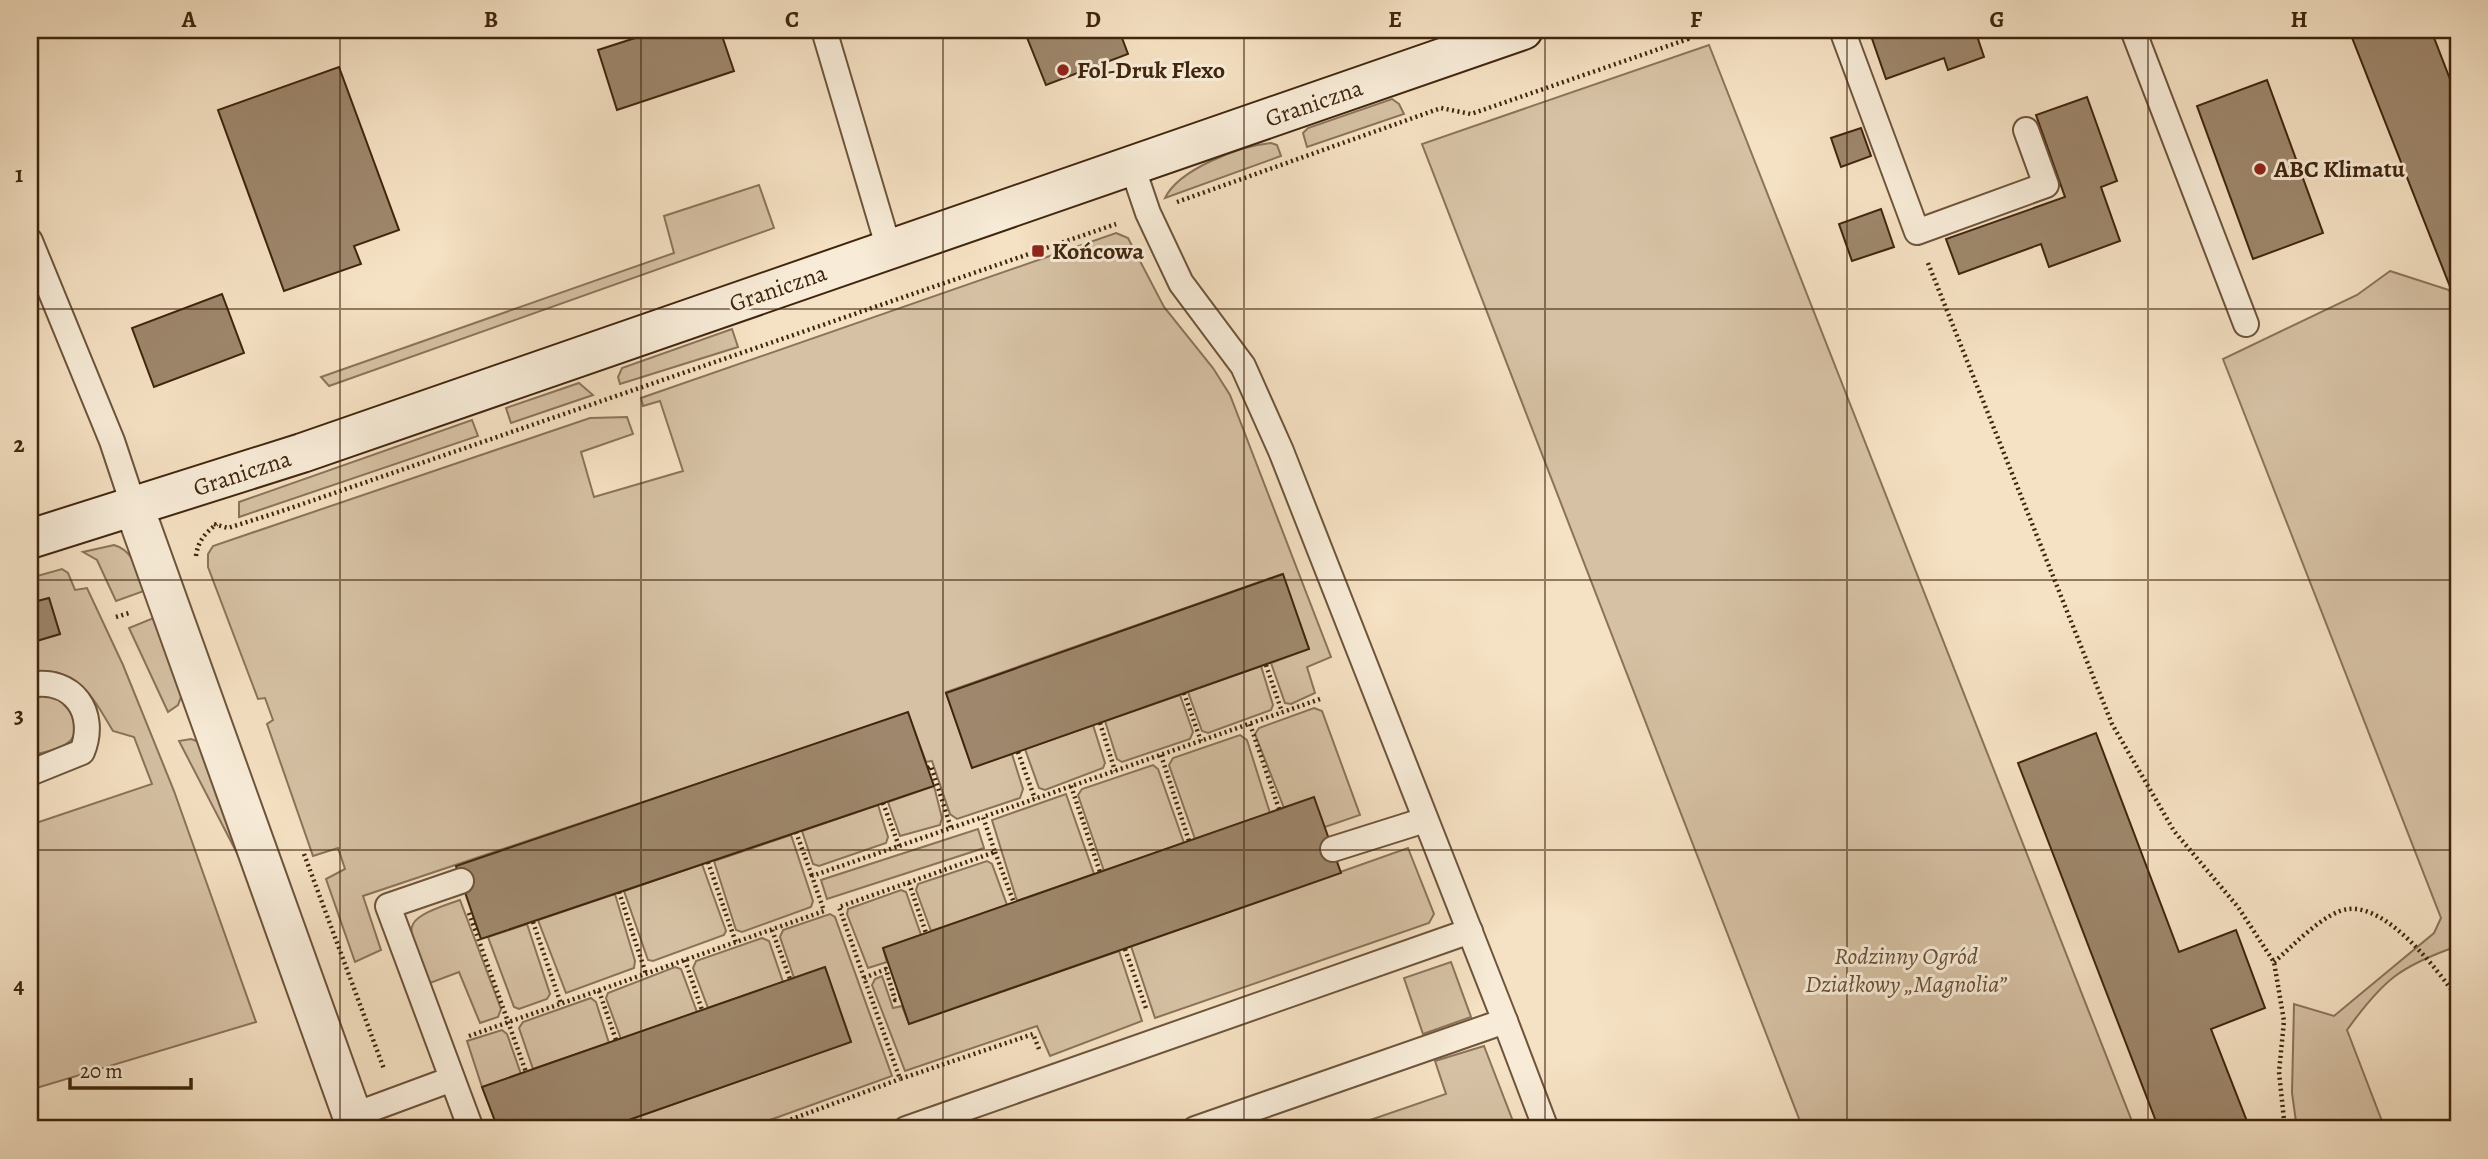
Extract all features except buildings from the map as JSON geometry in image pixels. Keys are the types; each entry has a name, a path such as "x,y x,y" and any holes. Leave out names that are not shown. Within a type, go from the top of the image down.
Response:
{"street":[{"name":"Graniczna","path":"30,538 219,481 1523,30"},
{"path":"134,507 355,1123"}],"lane":[{"path":"824,30 888,250"},
{"path":"1842,30 1917,232 2046,185 2026,130"},
{"path":"2133,30 2246,324"},
{"path":"1132,166 1148,213 1181,283 1243,366 1281,451 1546,1129"},
{"path":"30,241 112,441 134,507"},
{"path":"30,685 63,688 78,699 86,716 89,735 82,752 30,774"},
{"path":"1333,849 1425,820"},
{"path":"464,893 388,906 471,1129"},
{"path":"906,1129 1470,931"},
{"path":"1195,1129 1505,1021"},
{"path":"355,1123 396,1100 452,1079"}],"path":[{"path":"203,522 228,528 282,512 1148,213 1441,108 1471,114 1688,39 1694,30"},
{"path":"1917,232 1937,289 2112,724 2174,831 2238,907 2274,962 2284,1021 2279,1072 2285,1129"},
{"path":"196,560 197,546 206,532 216,525 225,513 219,481"},
{"path":"1266,664 1282,712"},
{"path":"1184,693 1201,741"},
{"path":"812,876 1323,698"},
{"path":"1100,723 1115,771"},
{"path":"1250,724 1279,810"},
{"path":"1018,752 1035,799"},
{"path":"1161,755 1189,841"},
{"path":"928,768 931,766 951,828"},
{"path":"1071,786 1100,872"},
{"path":"883,803 899,846"},
{"path":"983,817 1014,903"},
{"path":"458,1040 824,911 796,832"},
{"path":"300,842 396,1100"},
{"path":"900,1079 839,907 995,852"},
{"path":"708,862 736,943"},
{"path":"909,883 926,933"},
{"path":"619,892 646,974"},
{"path":"464,893 526,1072"},
{"path":"2274,962 2321,922 2348,909 2382,916 2440,974 2458,999"},
{"path":"533,922 561,1004"},
{"path":"772,930 790,979"},
{"path":"1125,948 1149,1017"},
{"path":"685,960 702,1010"},
{"path":"864,978 886,969 895,1000 900,998"},
{"path":"599,991 616,1040"},
{"path":"765,1129 1032,1034 1042,1054"}],"green space":[{"name":"Rodzinny Ogród Działkowy „Magnolia”","path":"1709,45 2135,1129 1803,1129 1422,144"},
{"path":"1392,99 1399,104 1404,114 1307,147 1303,133 1308,128"},
{"path":"1271,143 1277,145 1281,156 1165,198 1172,187 1183,178 1212,161 1243,149"},
{"path":"759,185 774,228 329,386 321,377 674,253 664,216"},
{"path":"1116,233 1128,238 1164,307 1213,368 1230,395 1331,657 1307,667 1315,693 1291,704 1285,703 1271,663 1309,649 1282,574 946,692 972,767 1012,754 1023,789 1020,798 957,819 950,814 932,761 926,762 908,713 363,896 381,950 355,962 326,879 345,869 338,848 313,856 267,724 273,720 265,698 258,699 208,567 208,554 213,546 590,418 627,417 633,434 581,452 594,497 683,471 660,401 643,406 641,398"},
{"path":"2390,271 2449,290 2458,315 2458,946 2421,961 2394,977 2371,999 2347,1030 2385,1129 2297,1129 2292,1093 2294,1004 2334,1016 2434,933 2441,918 2223,359 2357,295"},
{"path":"732,329 738,347 620,384 618,377 622,368"},
{"path":"579,383 593,395 511,423 506,408"},
{"path":"472,420 478,436 239,517 239,502"},
{"path":"114,545 131,557 144,591 116,601 97,560 83,552"},
{"path":"62,569 68,573 75,590 87,588 123,665 174,791 256,1022 30,1090 30,825 152,784 134,737 113,731 98,706 81,686 60,673 30,672 30,643 60,634 49,598 30,603 30,578"},
{"path":"156,617 182,694 178,705 168,712 129,628"},
{"path":"1261,666 1273,705 1271,710 1208,733 1202,731 1188,692"},
{"path":"42,694 59,697 68,705 74,716 74,735 71,740 57,748 30,756 30,697"},
{"path":"1180,695 1193,732 1190,739 1122,762 1117,759 1105,721"},
{"path":"1314,708 1322,711 1360,815 1325,827 1284,808 1255,734 1259,728"},
{"path":"1093,725 1105,763 1103,768 1045,790 1039,788 1025,749"},
{"path":"1240,735 1247,740 1270,813 1195,839 1169,765 1173,758"},
{"path":"191,739 202,743 255,888 179,741"},
{"path":"1153,765 1158,769 1184,843 1104,871 1078,795 1082,789"},
{"path":"934,786 942,818 940,825 900,836 888,802"},
{"path":"1066,794 1094,874 1017,901 992,820"},
{"path":"878,805 888,837 886,843 819,866 813,864 802,831"},
{"path":"978,829 984,848 827,899 821,880"},
{"path":"791,835 813,901 811,907 742,932 736,930 714,861"},
{"path":"1408,848 1434,914 1429,923 1155,1018 1131,946"},
{"path":"987,861 992,864 1007,905 931,931 916,890 918,884"},
{"path":"702,864 726,931 724,935 653,961 648,960 624,891"},
{"path":"901,890 906,892 921,935 883,948 887,962 868,968 847,914 848,909"},
{"path":"615,894 635,961 634,968 566,993 538,920"},
{"path":"460,900 501,1009 498,1017 480,1023 459,972 430,983 412,937 415,921 424,914"},
{"path":"830,914 835,917 892,1076 759,1124 760,1129 603,1129 851,1042 825,967 794,978 780,937 783,930"},
{"path":"527,924 550,994 547,999 519,1009 514,1007 488,937"},
{"path":"762,938 769,941 783,982 708,1008 693,968 696,961"},
{"path":"1119,951 1142,1021 1050,1056 1037,1026 905,1071 872,985 875,979 882,976 893,1008 902,1006 909,1024"},
{"path":"1451,962 1471,1017 1423,1034 1404,978"},
{"path":"675,967 681,969 697,1012 621,1039 606,998 608,993"},
{"path":"591,998 596,1002 609,1043 533,1069 519,1028 523,1022"},
{"path":"502,1030 507,1034 521,1074 482,1087 467,1041"},
{"path":"1484,1046 1516,1129 1344,1129 1446,1094 1435,1061"}],"place":[{"name":"Fol-Druk Flexo","path":"1063,70"},
{"name":"ABC Klimatu","path":"2260,169"},
{"name":"Końcowa","path":"1038,251"}]}
